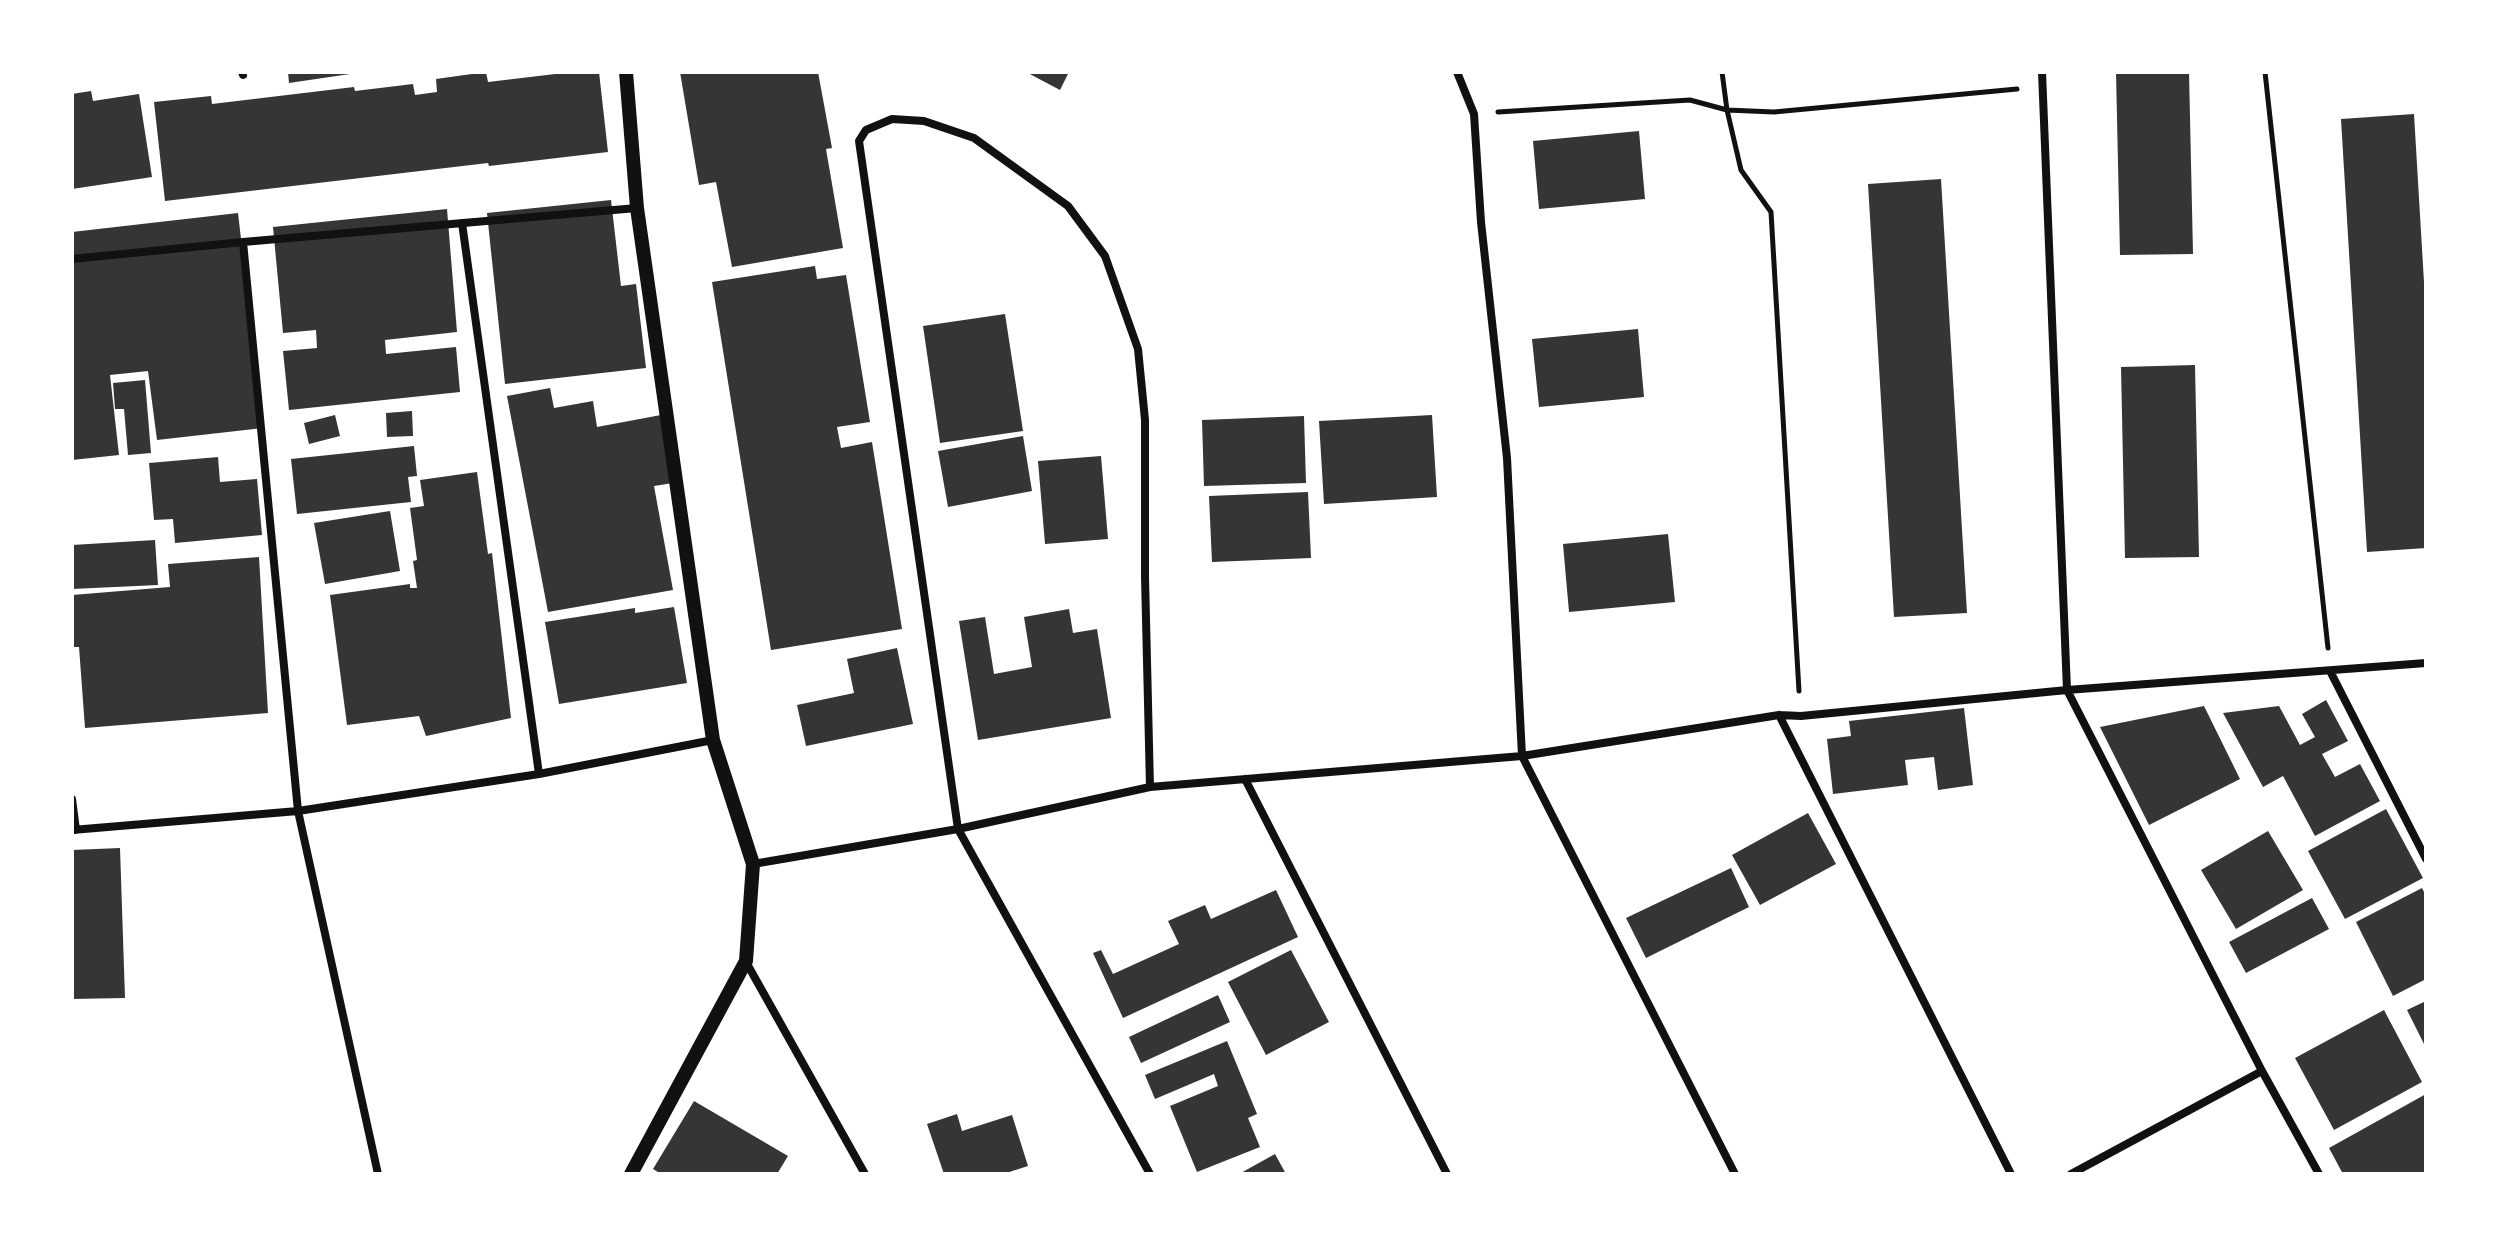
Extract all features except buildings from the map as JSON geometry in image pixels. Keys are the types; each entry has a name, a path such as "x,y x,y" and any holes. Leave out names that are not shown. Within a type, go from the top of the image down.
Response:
{"street":[{"path":"626,72 637,208 713,740 753,864 746,961 631,1174"},
{"path":"1457,72 1474,114 1481,222 1507,458 1522,756 1735,1174"},
{"path":"2042,72 2067,690 2262,1071 2319,1174"},
{"path":"1150,787 1145,420 1138,349 1111,270 1105,256 1068,206 974,138 924,121 892,119 866,130 859,141 958,829 1150,1174"},
{"path":"72,259 637,208"},
{"path":"462,223 539,774"},
{"path":"243,242 298,811 378,1174"},
{"path":"753,864 958,829 1150,787 1522,756 1779,715 1801,716 2067,690 2426,663"},
{"path":"2330,671 2426,859"},
{"path":"1779,715 2011,1174"},
{"path":"72,799 74,830 298,811 539,774 713,740"},
{"path":"1245,779 1447,1174"},
{"path":"746,961 865,1174"},
{"path":"2071,1174 2262,1071"}],"path":[{"path":"1722,72 1741,170 1771,212 1801,716"},
{"path":"2265,72 2330,671"},
{"path":"1474,114 1690,100 1727,110 1774,112 2042,86"}]}
